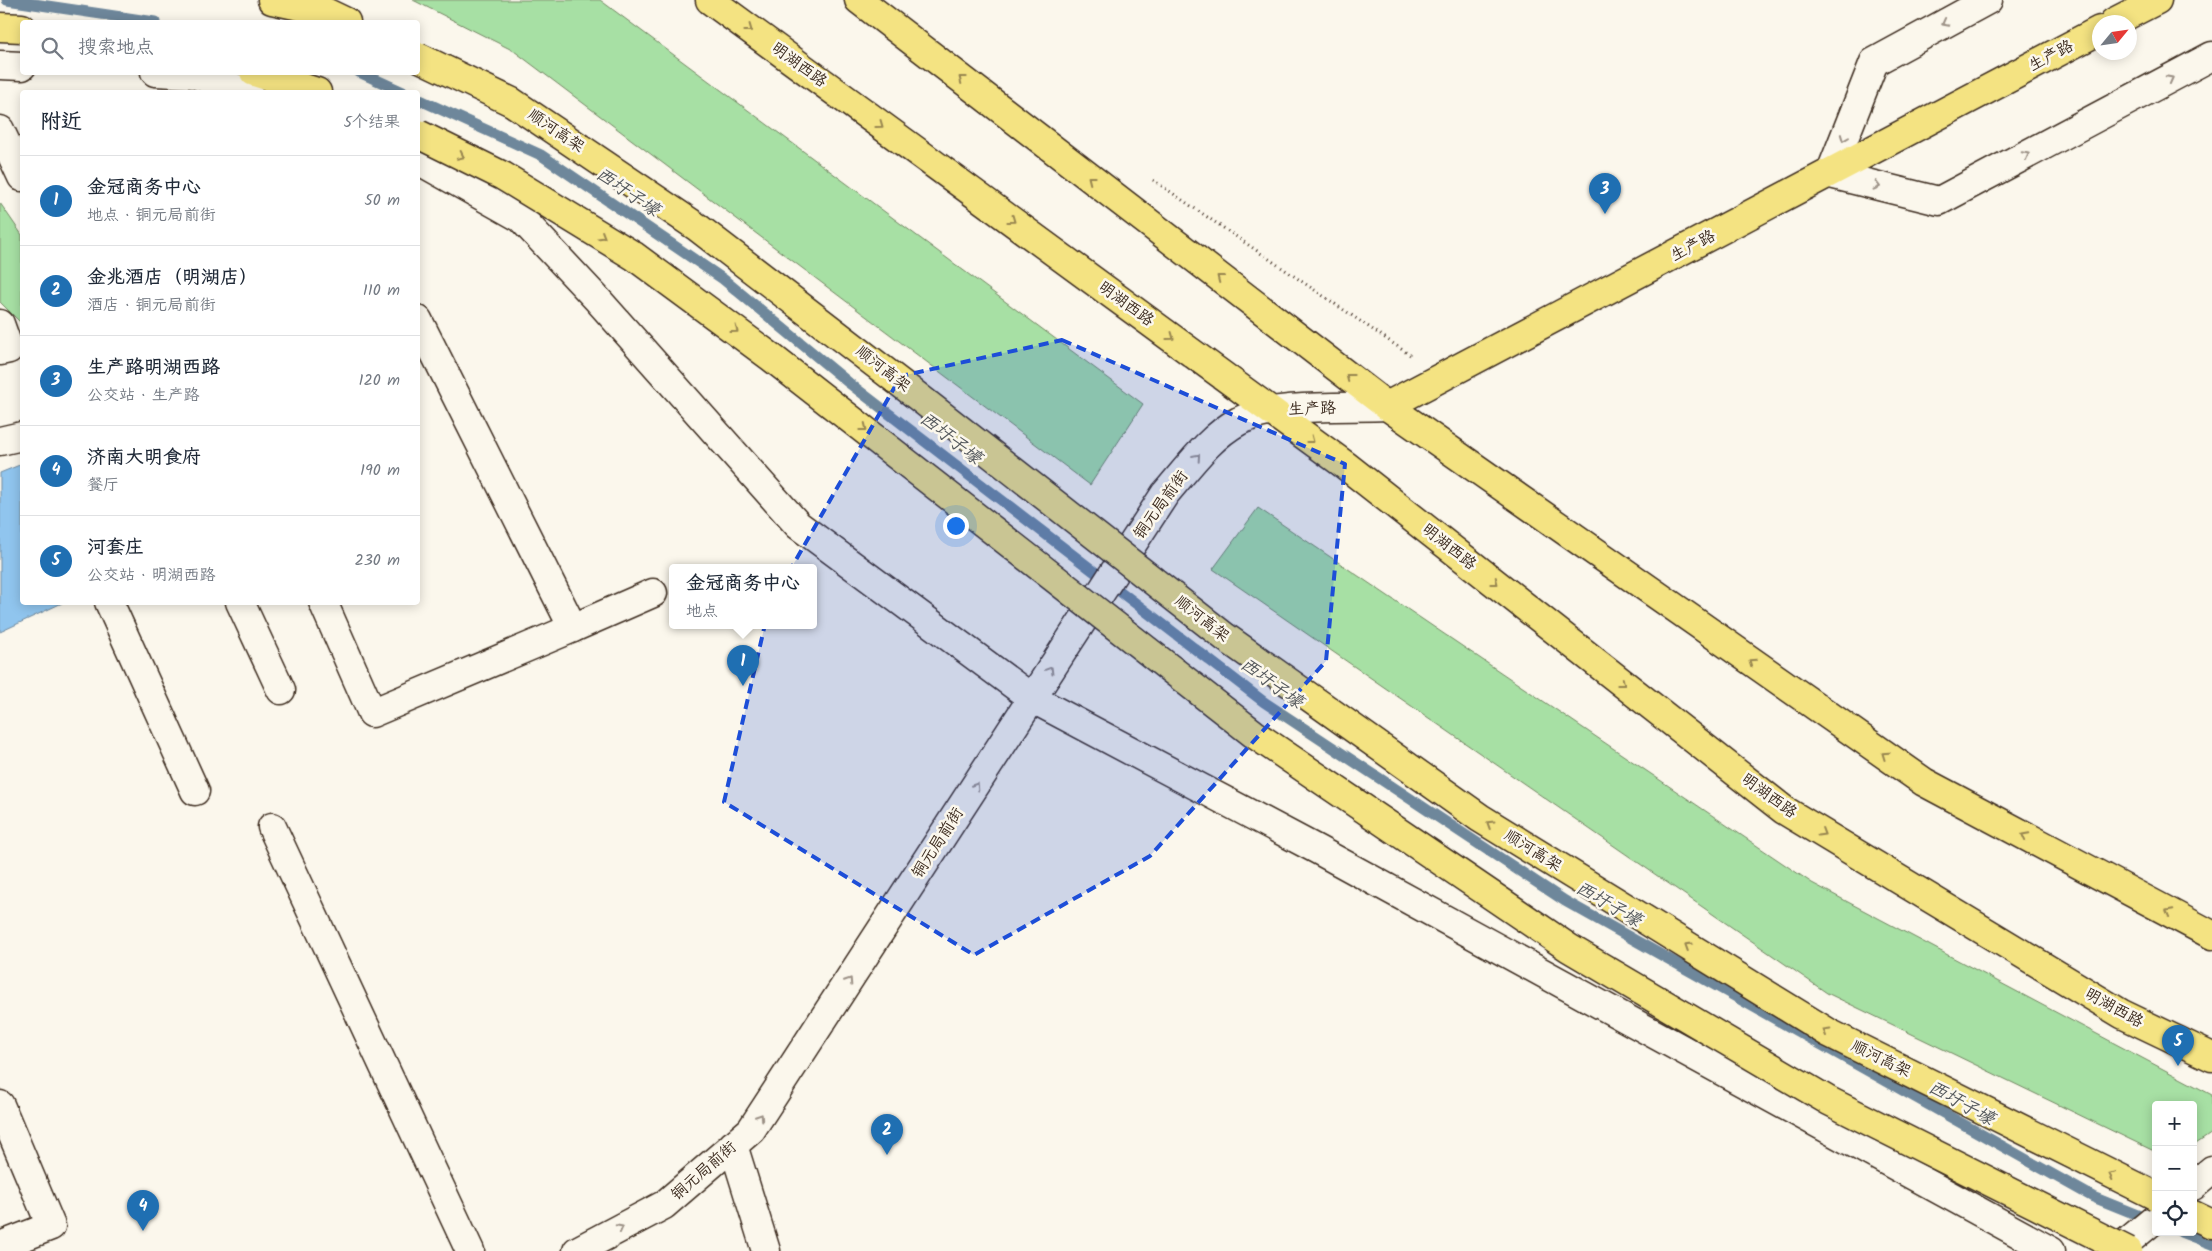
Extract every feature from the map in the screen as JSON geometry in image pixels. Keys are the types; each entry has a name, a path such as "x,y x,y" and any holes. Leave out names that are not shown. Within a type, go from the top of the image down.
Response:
{"main road":[{"path":"272,0 323,11 342,20"},
{"name":"明湖西路","path":"710,0 1272,410 1784,810 2122,1014 2212,1057"},
{"path":"859,0 1387,406 1924,782 2212,935"},
{"path":"2127,15 2156,0"},
{"path":"0,28 20,28"},
{"name":"生产路","path":"1387,406 1444,378 2092,34"},
{"name":"顺河高架","path":"420,58 512,102 697,227 912,392 1225,638 1480,818 1829,1034 2152,1194"},
{"path":"264,75 312,90"},
{"path":"420,135 503,176 634,256 772,356 1254,734 1569,948 1830,1101 2128,1251"},
{"path":"2197,1217 2212,1224"}],"street":[{"path":"1988,0 1874,62 1830,174 1939,201 2212,56"},
{"path":"0,65 20,66"},
{"path":"196,75 242,90"},
{"path":"0,130 20,172"},
{"path":"420,161 521,218 598,300 798,525 1032,699 1318,850 2050,1251"},
{"path":"0,181 20,176"},
{"path":"420,324 573,628"},
{"name":"生产路","path":"1272,410 1387,406"},
{"name":"铜元局前街","path":"577,1251 664,1204 751,1130 1032,699 1068,640 1165,494 1209,444 1239,421 1272,410"},
{"path":"0,442 20,437"},
{"path":"324,605 372,713 653,593"},
{"path":"110,605 195,791"},
{"path":"241,605 281,690"},
{"path":"272,827 470,1251"},
{"path":"0,1104 51,1226 0,1246"},
{"path":"733,1145 766,1251"},
{"path":"2197,1183 2212,1170"},
{"path":"2116,1251 2152,1221"}],"path":[{"path":"1152,179 1444,378"}],"highlighted area":[{"path":"1062,340 1345,464 1326,661 1150,856 974,955 724,802 769,607 901,376"}],"green space":[{"path":"413,0 600,0 1143,404 1090,485 514,51"},
{"path":"0,203 20,232 20,322 0,302"},
{"path":"1258,508 1812,883 2212,1095 2212,1133 2197,1143 2197,1101 2152,1101 2152,1150 1827,993 1213,569"}],"water":[{"path":"20,465 20,605 58,605 0,632 0,473"}],"waterway":[{"name":"西圩子壕","path":"7,0 142,20"},
{"name":"西圩子壕","path":"366,75 399,90"},
{"name":"西圩子壕","path":"420,100 541,155 723,279 849,383 1264,702 1565,901 2093,1197 2150,1220"},
{"name":"西圩子壕","path":"2191,1236 2212,1244"}],"place":[{"name":"生产路明湖西路","path":"1605,214"},
{"name":"金冠商务中心","path":"743,686"},
{"name":"河套庄","path":"2178,1066"},
{"name":"金兆酒店（明湖店）","path":"887,1155"},
{"name":"济南大明食府","path":"143,1231"}]}
